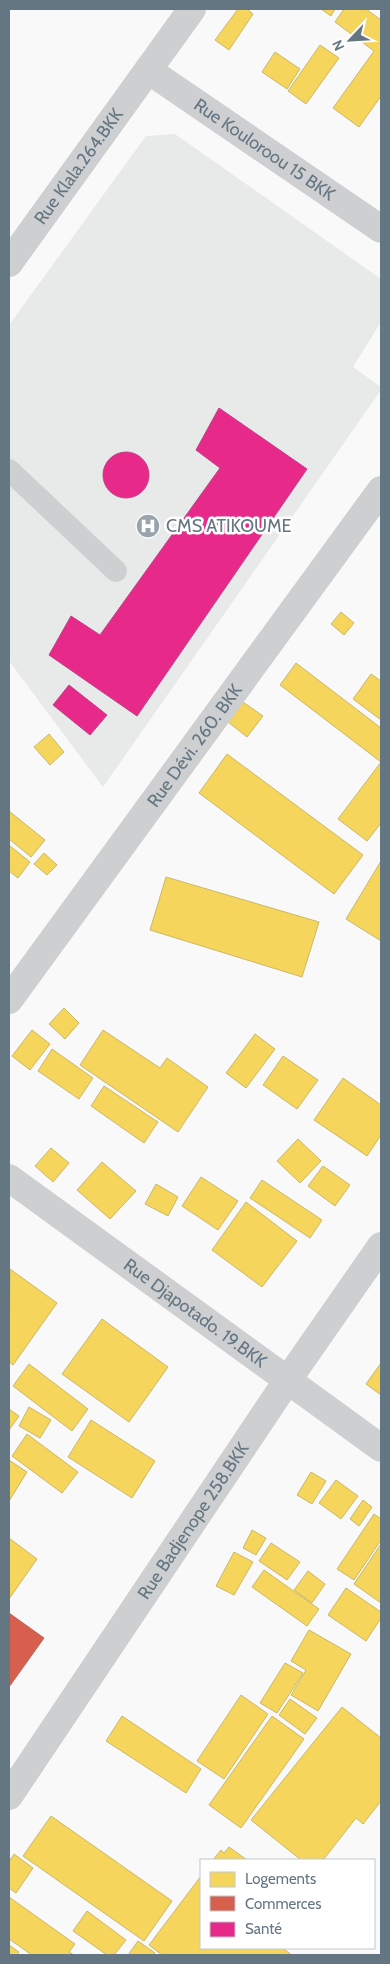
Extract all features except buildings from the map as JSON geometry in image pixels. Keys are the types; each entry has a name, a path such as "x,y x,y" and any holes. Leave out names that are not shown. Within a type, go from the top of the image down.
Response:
{"street":[{"name":"Rue Klala.264.BKK","path":"9,263 192,9"},
{"name":"Rue Kouloroou 15 BKK","path":"148,70 381,229"},
{"name":"Rue Dévi. 260. BKK","path":"9,1000 381,490"},
{"name":"Rue Djapotado. 19.BKK","path":"9,1178 381,1448"},
{"name":"Rue Badjenope 258.BKK","path":"9,1796 287,1381 381,1246"}],"lane":[{"path":"9,470 116,571"}],"shaded area":[{"name":"CMS ATIKOUME","path":"175,134 381,279 381,322 353,367 381,387 381,390 103,787 9,661 9,325 146,136"}],"place":[{"name":"CMS ATIKOUME","path":"148,526"}]}
